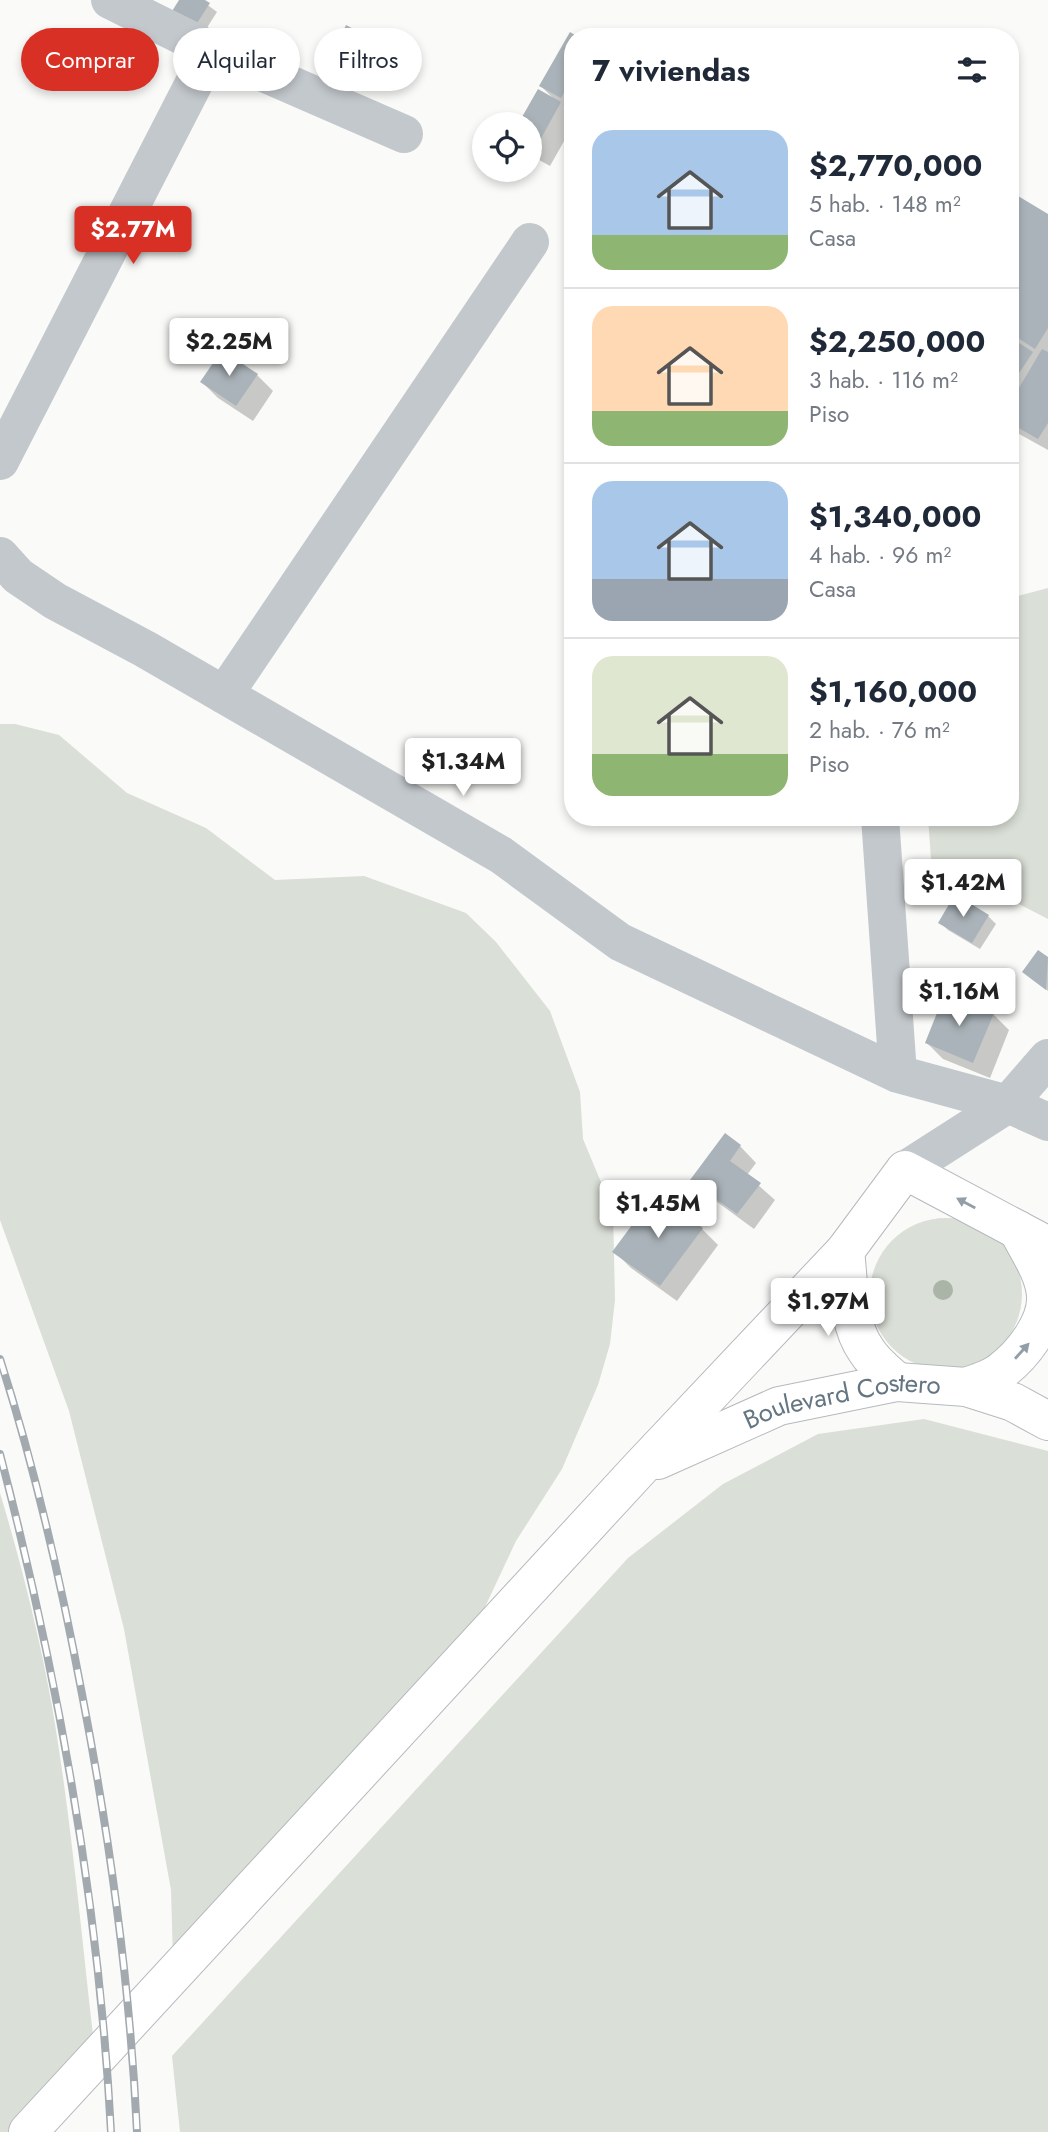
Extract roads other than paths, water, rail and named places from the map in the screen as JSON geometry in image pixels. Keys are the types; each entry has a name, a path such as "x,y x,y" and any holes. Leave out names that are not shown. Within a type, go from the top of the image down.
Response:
{"main road":[{"path":"28,2132 640,1468 845,1251 905,1170 1033,1238 1046,1297 1041,1319 1030,1342 999,1373 966,1387"},
{"path":"845,1251 855,1327 864,1349 897,1382"},
{"name":"Boulevard Costero","path":"640,1468 779,1406 897,1382 966,1387 1013,1402 1048,1421"}],"street":[{"path":"110,0 173,31"},
{"path":"300,89 404,134"},
{"path":"0,461 190,91"},
{"path":"224,695 530,242"},
{"path":"0,556 18,576 55,601 145,649 501,855 620,942 898,1074 1008,1104 1048,1122"},
{"path":"881,826 898,1074"},
{"path":"905,1170 1008,1104 1048,1058"}],"railway":[{"path":"0,1359 46,1525 92,1748 124,1967 137,2132"},
{"path":"0,1454 40,1621 73,1790 97,1961 111,2132"}]}
